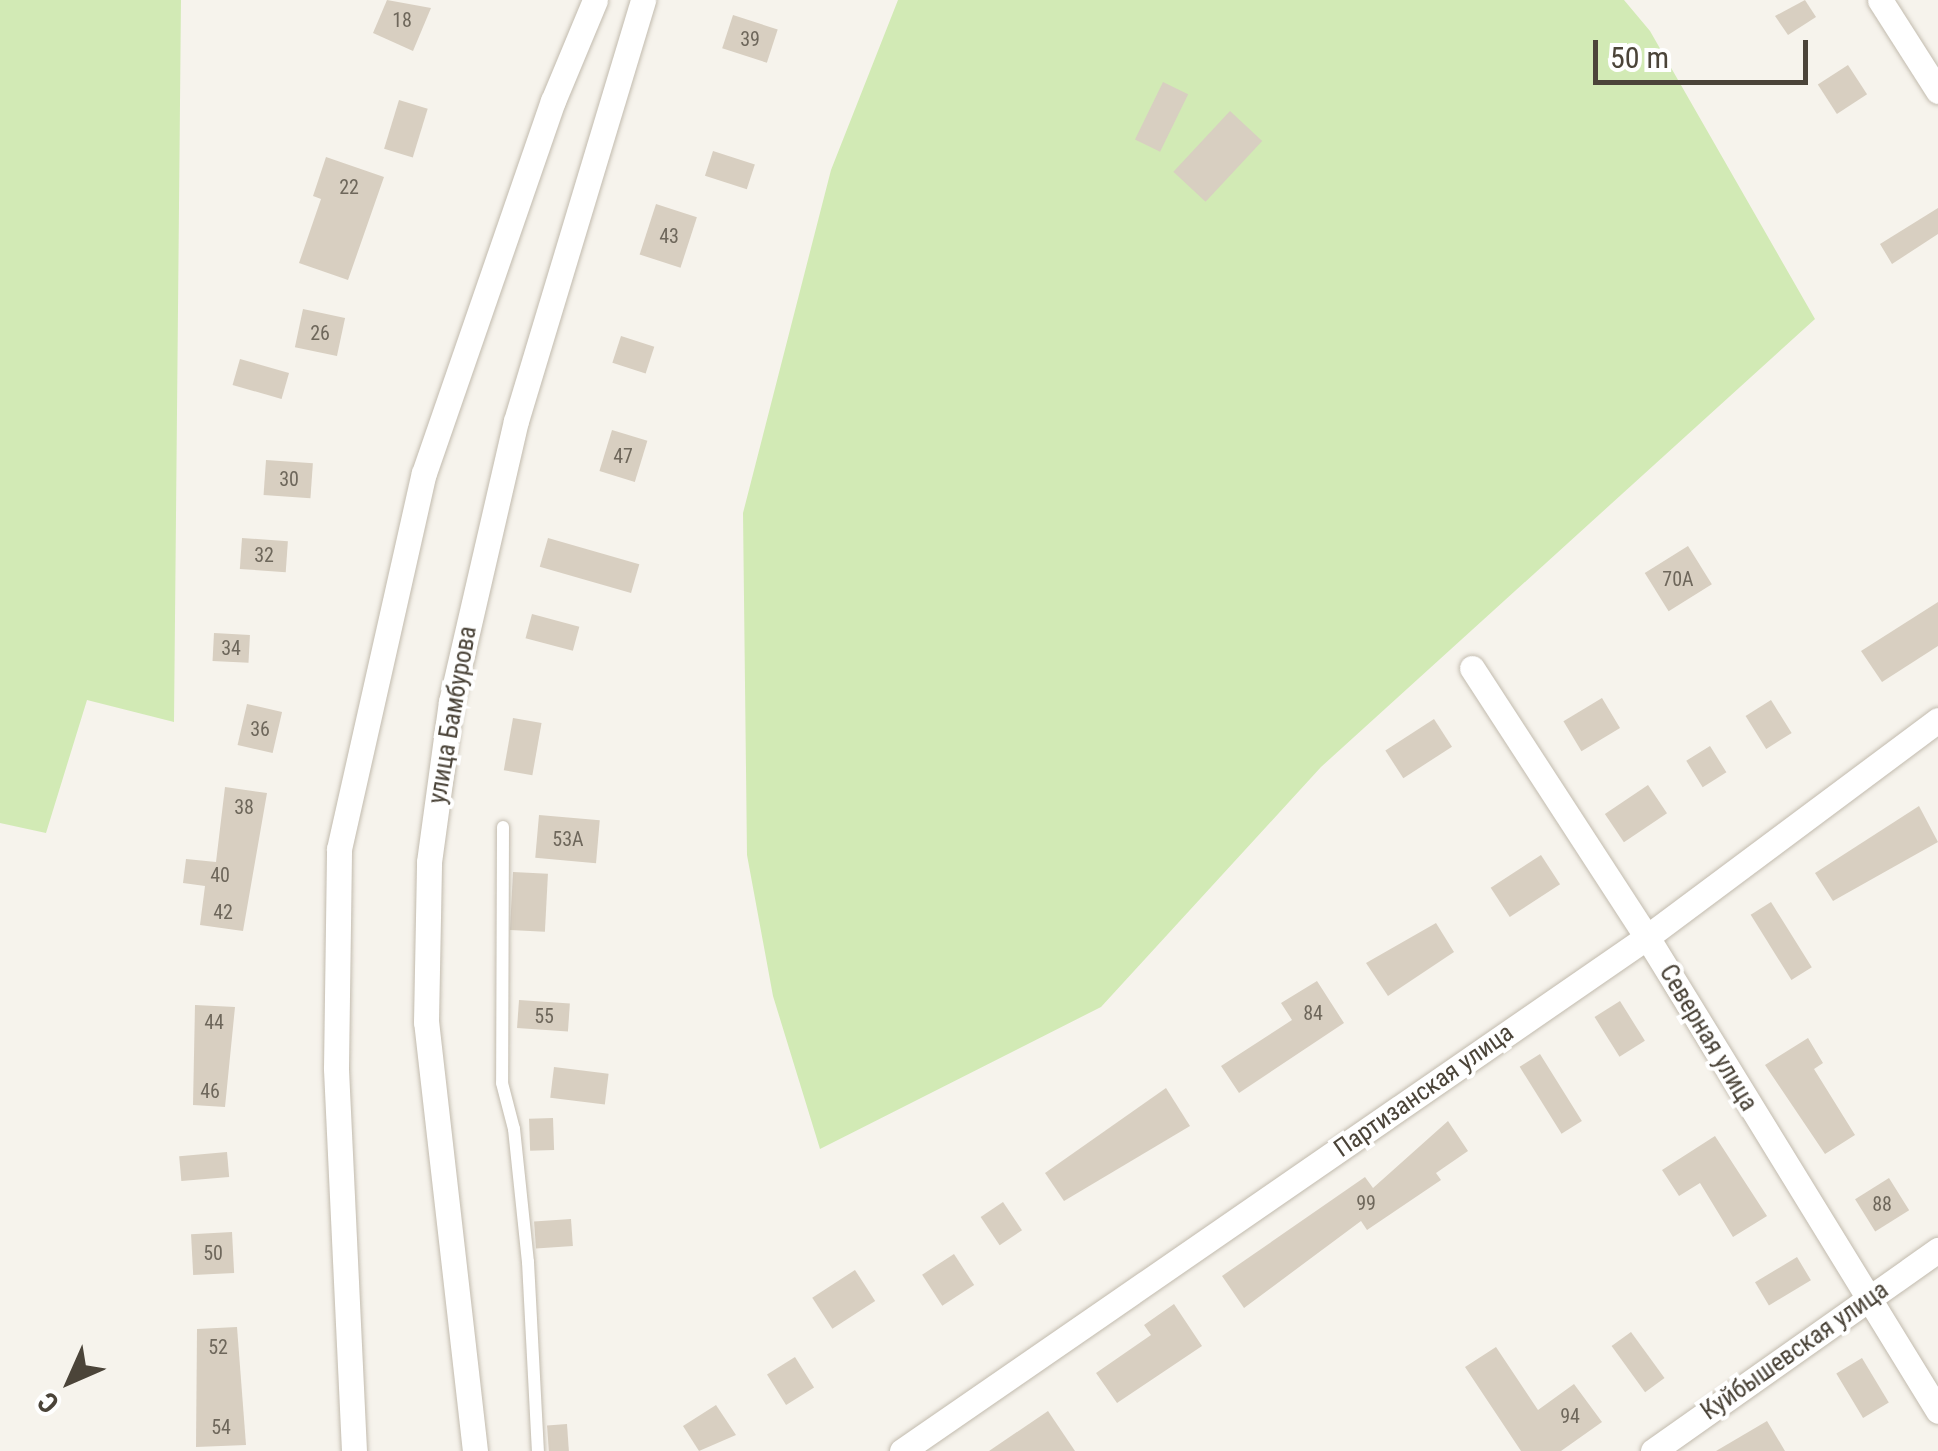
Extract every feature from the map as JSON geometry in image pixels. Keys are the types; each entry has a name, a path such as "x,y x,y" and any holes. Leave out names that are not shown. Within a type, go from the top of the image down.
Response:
{"street":[{"path":"354,1451 336,1068 339,849 363,720 424,474 553,101 595,0"},
{"name":"улица Бамбурова","path":"475,1451 426,1022 429,862 451,702 516,421 643,0"},
{"path":"1880,0 1938,91"},
{"name":"Северная улица","path":"1472,668 1646,936 1938,1411"},
{"name":"Партизанская улица","path":"902,1451 1646,936 1938,720"},
{"name":"Куйбышевская улица","path":"1653,1451 1938,1250"}],"lane":[{"path":"503,827 502,1083 514,1129 528,1262 538,1451"}],"green space":[{"path":"0,0 181,0 174,722 87,700 46,833 0,823"},
{"path":"898,0 1624,0 1650,31 1815,319 1321,767 1101,1007 820,1149 773,996 747,855 743,513 831,170"}],"building":[{"path":"387,0 431,8 413,51 373,33"},
{"path":"1805,0 1816,17 1788,35 1775,16"},
{"path":"733,15 778,30 767,63 722,48"},
{"path":"1848,65 1867,94 1837,114 1818,85"},
{"path":"1163,82 1188,94 1160,152 1135,140"},
{"path":"399,100 428,109 413,158 384,149"},
{"path":"1230,111 1262,141 1206,202 1173,172"},
{"path":"713,151 755,165 747,189 705,176"},
{"path":"326,157 384,177 348,280 299,263 321,199 313,196"},
{"path":"656,204 697,217 681,268 640,254"},
{"path":"1938,208 1938,234 1892,264 1880,244"},
{"path":"303,309 345,318 337,356 295,347"},
{"path":"621,336 654,347 646,373 612,363"},
{"path":"240,359 289,373 282,399 233,385"},
{"path":"612,430 647,441 635,482 599,471"},
{"path":"266,460 313,463 310,498 264,495"},
{"path":"242,538 288,541 286,572 240,569"},
{"path":"548,538 639,564 631,593 540,567"},
{"path":"1688,546 1712,584 1669,611 1645,573"},
{"path":"1938,602 1938,646 1882,682 1861,651"},
{"path":"532,614 579,627 573,651 526,638"},
{"path":"214,633 250,635 248,663 213,661"},
{"path":"1602,698 1620,728 1581,751 1563,721"},
{"path":"1771,700 1792,733 1766,749 1746,716"},
{"path":"247,704 282,712 273,753 238,745"},
{"path":"513,718 542,723 532,775 504,770"},
{"path":"1434,719 1452,747 1403,778 1385,751"},
{"path":"1710,746 1726,772 1703,787 1686,761"},
{"path":"1648,785 1667,813 1624,842 1605,814"},
{"path":"225,787 267,793 243,931 200,925 205,886 183,883 186,859 216,862"},
{"path":"1919,806 1938,842 1833,901 1815,873"},
{"path":"539,815 600,820 596,863 535,858"},
{"path":"1541,855 1560,884 1510,917 1491,888"},
{"path":"513,872 548,874 545,932 510,930"},
{"path":"1771,902 1812,967 1791,980 1751,915"},
{"path":"1436,923 1454,952 1388,996 1366,963"},
{"path":"1317,981 1344,1023 1239,1093 1221,1066 1292,1020 1281,1003"},
{"path":"519,1000 570,1004 568,1031 517,1028"},
{"path":"1620,1001 1645,1041 1619,1057 1595,1017"},
{"path":"195,1005 235,1007 225,1107 193,1105"},
{"path":"1808,1038 1823,1063 1814,1069 1855,1135 1825,1154 1765,1065"},
{"path":"1540,1054 1582,1121 1562,1134 1520,1067"},
{"path":"554,1067 609,1074 605,1104 550,1098"},
{"path":"1166,1088 1190,1126 1064,1201 1045,1173"},
{"path":"553,1118 554,1150 530,1151 529,1119"},
{"path":"1448,1121 1468,1151 1436,1173 1441,1180 1367,1230 1361,1221 1244,1308 1222,1276 1365,1177 1373,1188"},
{"path":"1715,1136 1767,1216 1733,1237 1700,1183 1679,1196 1662,1170"},
{"path":"227,1152 229,1177 181,1181 179,1156"},
{"path":"1889,1178 1909,1210 1875,1231 1855,1199"},
{"path":"1003,1202 1022,1230 1000,1245 981,1217"},
{"path":"571,1219 573,1246 536,1249 534,1222"},
{"path":"232,1232 234,1273 193,1275 191,1234"},
{"path":"954,1254 974,1285 942,1306 922,1275"},
{"path":"1797,1257 1811,1280 1769,1305 1755,1282"},
{"path":"855,1270 875,1301 832,1329 812,1298"},
{"path":"1174,1304 1202,1346 1117,1403 1096,1373 1151,1335 1144,1325"},
{"path":"237,1327 246,1445 196,1447 197,1329"},
{"path":"1631,1332 1665,1378 1645,1392 1612,1346"},
{"path":"1496,1347 1538,1410 1574,1384 1602,1422 1561,1451 1521,1451 1465,1367"},
{"path":"795,1357 814,1388 786,1405 767,1374"},
{"path":"1862,1358 1889,1403 1863,1418 1836,1373"},
{"path":"716,1405 736,1435 699,1451 683,1426"},
{"path":"1048,1411 1075,1451 989,1451"},
{"path":"1767,1421 1785,1451 1716,1451"},
{"path":"567,1424 569,1451 549,1451 547,1425"}]}
